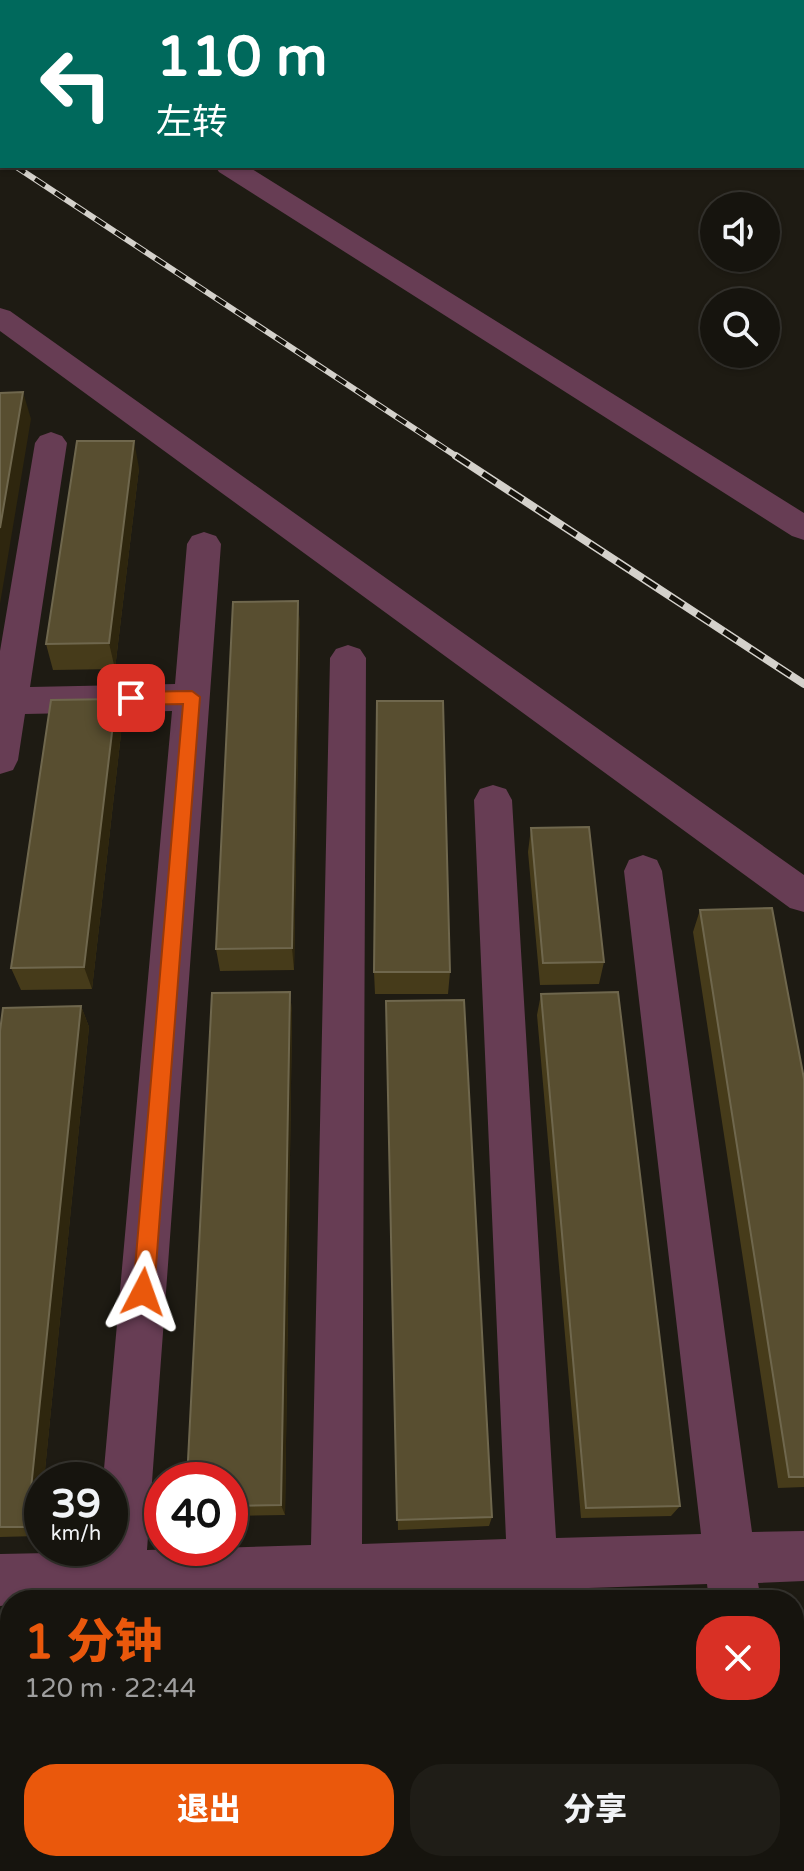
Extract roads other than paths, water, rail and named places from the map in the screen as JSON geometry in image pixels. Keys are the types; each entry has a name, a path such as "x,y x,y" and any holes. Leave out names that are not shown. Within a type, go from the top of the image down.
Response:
{"street":[{"path":"231,168 804,528"},
{"path":"0,317 804,896"},
{"path":"0,760 5,701 51,443"},
{"path":"119,1587 204,544"},
{"path":"337,1584 348,658"},
{"path":"5,701 192,697"},
{"path":"493,800 533,1581"},
{"path":"643,871 732,1578"},
{"path":"0,1580 119,1587 732,1578 804,1556"}],"railway":[{"path":"18,168 459,458"},
{"path":"456,456 804,684"}]}
